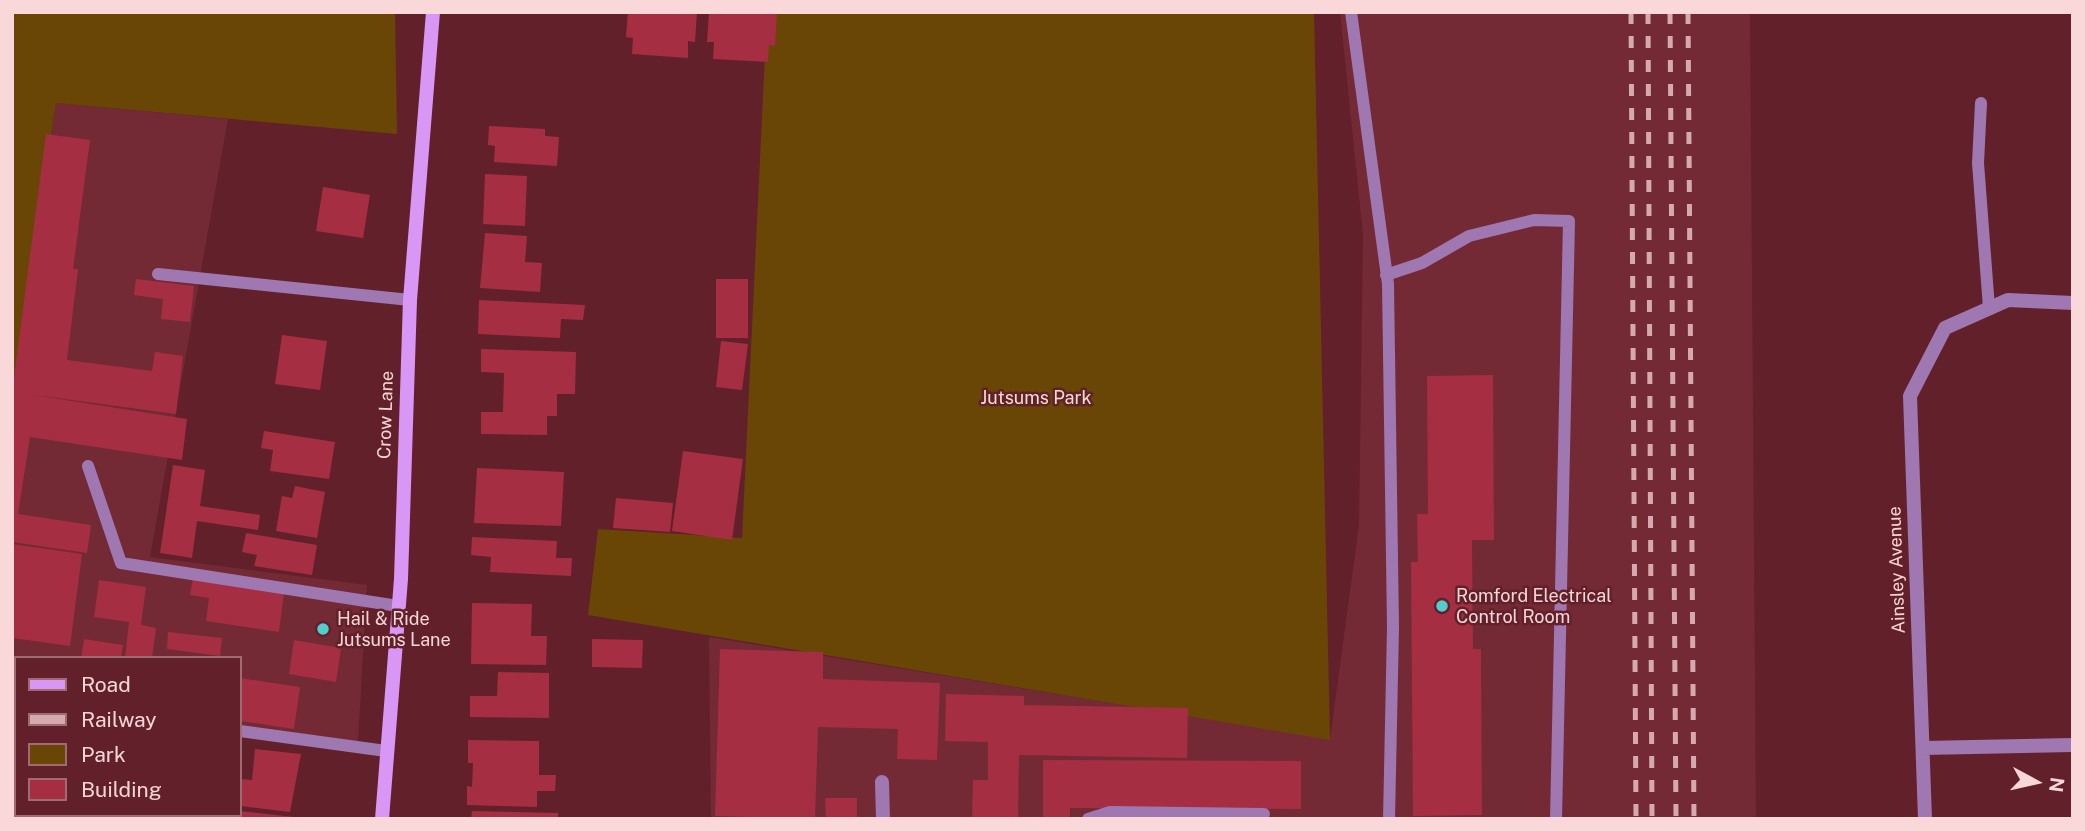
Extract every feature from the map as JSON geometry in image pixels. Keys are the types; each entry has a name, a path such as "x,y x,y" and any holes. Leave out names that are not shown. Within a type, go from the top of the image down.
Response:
{"street":[{"name":"Crow Lane","path":"382,819 398,606 410,300 433,12"},
{"path":"1989,308 2008,300 2073,303"},
{"name":"Ainsley Avenue","path":"1925,819 1910,396 1945,328 1989,308"},
{"path":"1923,748 2073,745"},
{"path":"882,782 883,819"}],"lane":[{"path":"1351,12 1386,275 1393,627 1389,819"},
{"path":"1980,103 1978,163 1989,308"},
{"path":"1386,275 1422,263 1469,236 1534,220 1569,221 1556,819"},
{"path":"158,274 410,300"},
{"path":"88,466 121,563 398,606"},
{"path":"242,731 386,751"},
{"path":"1088,819 1110,812 1264,814"}],"shaded area":[{"path":"1340,12 1750,12 1756,819 711,819 709,637 1330,739 1359,525 1363,235"},
{"path":"56,103 228,119 150,557 367,585 358,742 242,728 242,656 14,656 12,699 12,391"}],"green space":[{"path":"12,12 395,12 397,134 56,103 12,391"},
{"name":"Jutsums Park","path":"767,12 1314,12 1330,740 588,615 598,529 742,538"}],"building":[{"path":"628,12 697,12 695,42 688,41 688,58 632,54 633,38 626,37"},
{"path":"709,12 777,12 775,46 769,45 768,62 713,59 714,42 707,42"},
{"path":"489,126 545,129 545,136 559,137 557,166 494,162 495,146 488,145"},
{"path":"46,134 90,140 73,269 78,269 67,360 152,371 155,352 183,356 176,414 27,394 187,419 182,460 30,437 18,514 91,525 87,553 12,542 12,392"},
{"path":"485,174 527,176 525,226 483,224"},
{"path":"323,187 370,195 363,238 316,231"},
{"path":"485,233 527,236 525,262 542,263 540,292 480,288"},
{"path":"136,279 194,286 190,322 161,319 163,299 134,295"},
{"path":"716,279 748,279 748,338 716,338"},
{"path":"479,300 585,305 583,320 561,319 560,338 478,334"},
{"path":"282,335 327,341 320,390 275,384"},
{"path":"721,341 748,344 742,390 716,387"},
{"path":"481,349 576,352 575,394 557,394 557,416 547,416 547,435 481,434 481,412 503,412 504,373 481,372"},
{"name":"Romford Electrical Control Room","path":"1493,375 1494,540 1472,540 1473,649 1481,649 1482,815 1413,816 1411,562 1418,562 1417,514 1428,514 1427,376"},
{"path":"264,431 335,442 329,479 270,471 273,450 261,448"},
{"path":"683,451 743,459 732,540 672,531"},
{"path":"173,465 205,470 200,506 260,515 258,530 197,521 192,558 160,553"},
{"path":"477,468 564,472 561,526 474,523"},
{"path":"295,486 325,492 317,538 276,531 282,496 292,498"},
{"path":"616,498 673,503 670,532 613,528"},
{"path":"246,533 317,545 312,575 254,566 257,555 242,552"},
{"path":"472,537 557,541 556,558 572,558 571,576 490,572 491,557 471,555"},
{"path":"12,544 82,554 70,646 12,638"},
{"path":"193,579 284,592 279,632 206,621 209,598 190,595"},
{"path":"99,580 146,587 141,625 156,628 152,656 125,656 129,622 94,617"},
{"path":"472,603 532,604 531,636 547,636 546,665 471,664"},
{"path":"168,632 222,638 220,656 167,649"},
{"path":"84,639 123,645 121,656 81,656"},
{"path":"592,639 643,640 642,668 592,667"},
{"path":"294,640 341,648 336,682 289,674"},
{"path":"720,649 823,652 823,679 940,683 937,760 897,759 898,729 818,727 815,819 715,816"},
{"path":"498,672 549,673 549,718 470,717 470,696 497,696"},
{"path":"242,678 300,687 294,729 242,721"},
{"path":"946,694 1024,696 1024,705 1188,708 1187,758 1019,755 1018,819 972,819 973,780 988,780 988,742 945,741"},
{"path":"468,740 539,741 539,775 556,775 555,791 537,791 537,807 467,805 467,786 472,787 473,763 468,763"},
{"path":"255,749 301,754 290,812 242,806 242,779 252,780"},
{"path":"1043,760 1301,761 1301,809 1070,808 1070,819 1043,819"},
{"path":"825,798 857,798 857,819 826,819"},
{"path":"242,811 294,817 294,819 232,819 242,817"},
{"path":"472,811 558,813 558,819 471,819"},
{"path":"118,817 149,817 149,819"}],"railway":[{"path":"1631,12 1636,819"},
{"path":"1648,12 1652,819"},
{"path":"1670,12 1676,819"},
{"path":"1688,12 1694,819"}],"place":[{"name":"Romford Electrical Control Room","path":"1442,606"},
{"name":"Hail & Ride Jutsums Lane","path":"323,629"}]}
